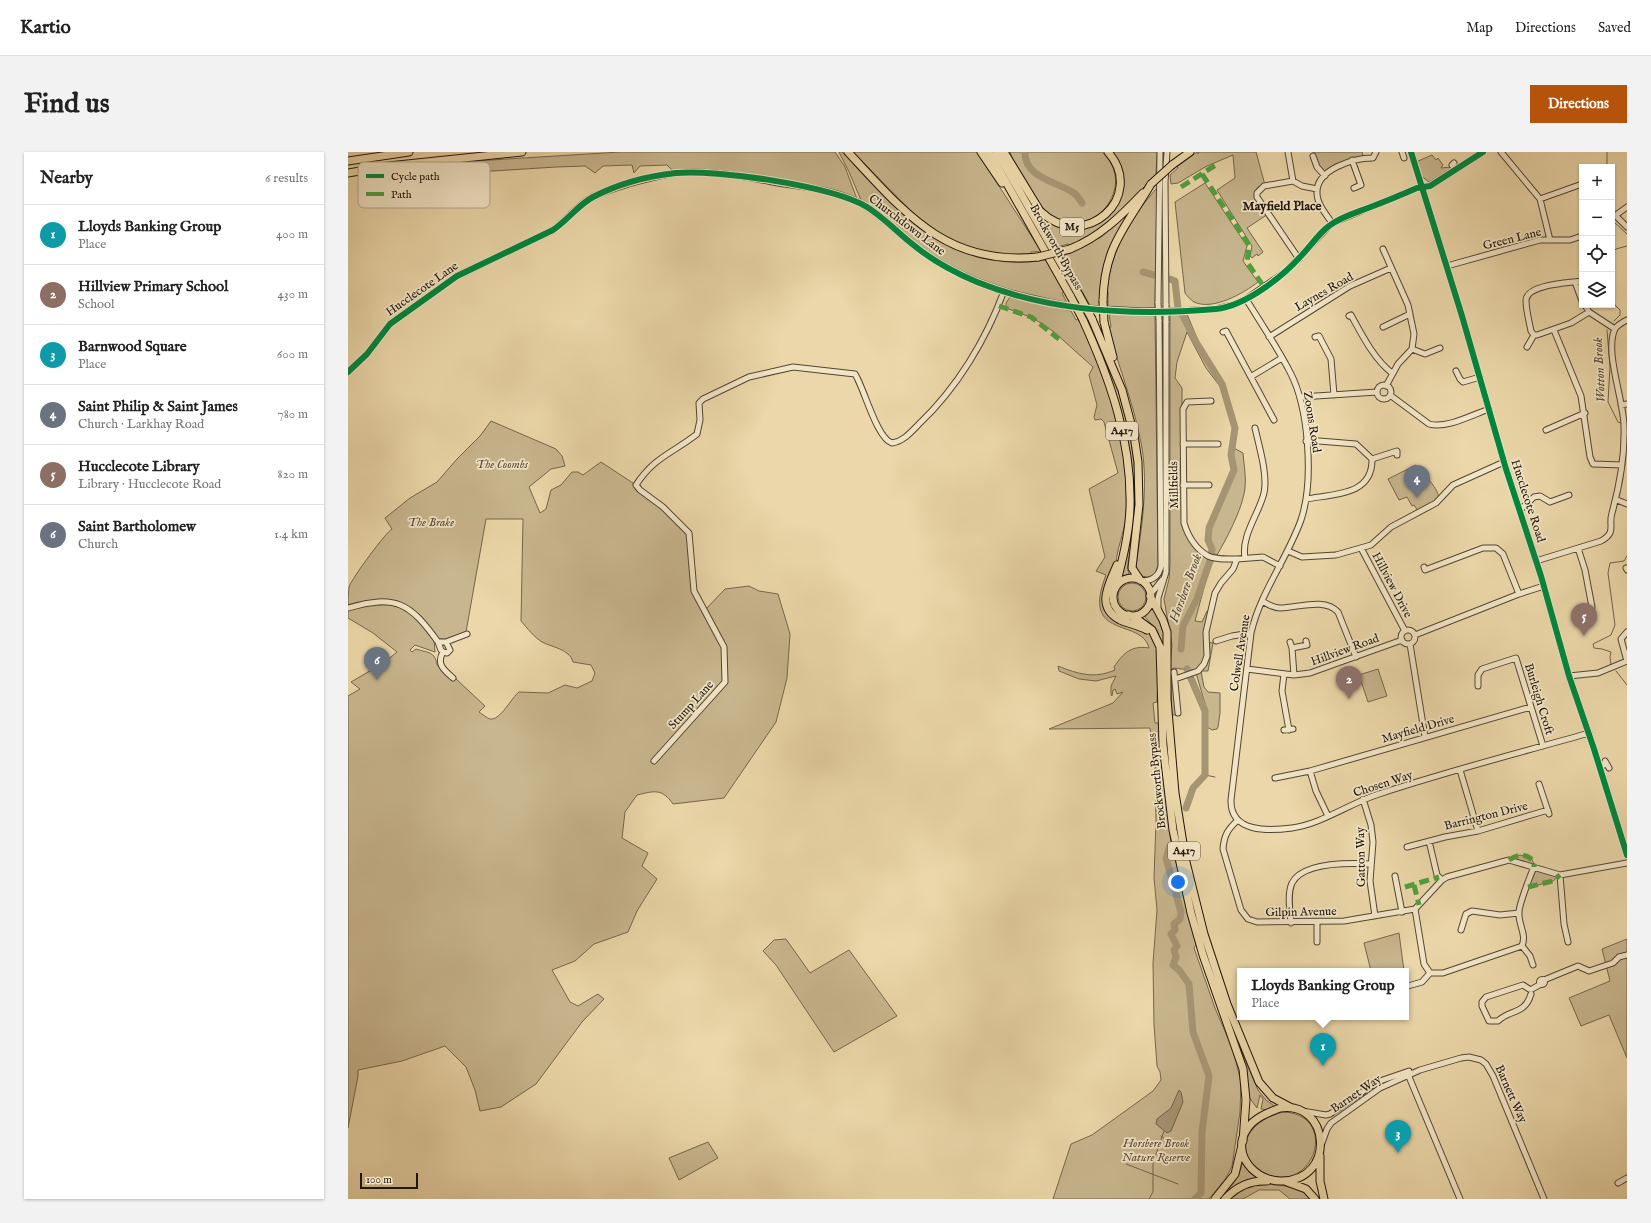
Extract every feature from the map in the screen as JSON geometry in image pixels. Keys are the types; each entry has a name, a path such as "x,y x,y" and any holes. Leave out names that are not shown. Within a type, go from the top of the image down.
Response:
{"highway":[{"path":"348,161 409,152"},
{"path":"426,162 522,152"},
{"name":"M5","path":"848,152 905,211 944,240 966,250 986,256 1015,259 1038,257 1070,249 1087,241 1109,227 1172,164 1190,152"},
{"path":"981,152 1039,238"},
{"name":"Brockworth Bypass","path":"989,152 1039,238 1083,320 1097,350 1115,400 1129,465 1130,508 1124,548 1115,589"},
{"name":"Brockworth Bypass","path":"997,152 1092,319 1122,390 1131,421 1138,462 1139,505 1132,564 1133,571 1140,581"},
{"name":"M5","path":"1004,152 1040,211 1048,219 1059,224 1075,227 1085,226 1100,219 1112,208 1116,199 1119,188 1118,172 1113,158 1108,152"},
{"path":"348,173 358,171"},
{"name":"M5","path":"1122,390 1104,322 1103,301 1106,274 1114,246 1124,225 1151,184"},
{"name":"A417","path":"1124,548 1106,591 1107,606 1116,617 1143,628 1158,640"},
{"path":"1129,615 1140,614 1144,611 1148,606 1150,595 1147,587 1134,578 1123,580 1115,589 1113,599 1115,606 1119,611 1145,624 1154,632 1158,640"},
{"name":"Brockworth Bypass","path":"1150,595 1163,620 1167,636 1168,705 1175,793 1182,840 1197,909 1210,958 1259,1082 1273,1098 1295,1109"},
{"name":"Brockworth Bypass","path":"1158,640 1160,651 1163,745 1173,830 1185,890 1201,949 1243,1069 1246,1100 1242,1142"},
{"path":"1315,1199 1300,1186 1265,1178 1252,1170 1245,1159 1242,1142 1247,1129 1255,1120 1280,1108 1295,1109 1314,1122 1321,1136 1322,1143 1320,1152 1320,1181 1324,1199"},
{"name":"A417","path":"1215,1199 1235,1174 1242,1142"},
{"path":"1225,1199 1234,1190 1248,1183 1293,1180 1308,1172 1320,1152"}],"street":[{"path":"1140,581 1153,579 1160,570 1158,303 1160,152"},
{"path":"1158,609 1158,598 1166,572 1166,152"},
{"path":"1288,152 1293,181"},
{"path":"1373,158 1376,152"},
{"path":"1402,152 1404,158"},
{"name":"Hucclecote Road","path":"1410,152 1447,266 1504,462 1544,586 1569,676 1600,766 1627,855"},
{"name":"Churchdown Lane","path":"480,263 553,230 563,223 584,202 601,193 659,176 694,172 808,187 851,199 870,209 916,247 945,266 973,280 1004,291 1040,301 1095,310 1136,311 1216,309 1234,305 1246,299 1276,279 1299,259 1321,233 1332,223 1421,188 1430,186 1483,152"},
{"path":"1501,152 1540,199 1550,240"},
{"path":"1313,156 1317,167 1325,176"},
{"path":"1332,223 1319,203 1317,190 1325,176 1338,166 1352,160 1373,158 1379,160"},
{"path":"1352,160 1361,185 1354,188"},
{"path":"1454,163 1452,165 1455,170"},
{"path":"1299,259 1257,197 1257,193 1260,188 1264,186 1293,181 1302,186 1317,190"},
{"path":"1540,199 1579,185"},
{"path":"1615,217 1627,207"},
{"path":"1615,219 1627,226"},
{"name":"Green Lane","path":"1447,266 1540,240 1570,240 1579,237"},
{"path":"1383,249 1399,292 1408,305 1414,334 1412,349 1398,364 1386,386"},
{"name":"Hucclecote Lane","path":"348,372 367,354 390,324 457,276 480,263"},
{"name":"Laynes Road","path":"1269,337 1350,286 1391,268"},
{"path":"1534,335 1531,331 1526,299 1530,292 1540,287 1579,281"},
{"path":"1575,282 1579,292"},
{"name":"Stump Lane","path":"654,761 725,682 724,647 694,591 688,533 663,507 640,490 636,485 645,470 662,456 697,434 699,427 700,401 749,377 793,367 852,373 857,377 877,425 885,439 889,442 897,442 904,439 938,406 991,324 1004,291"},
{"name":"Zoons Road","path":"1246,299 1290,372 1301,397 1309,468 1306,500 1301,519 1284,558"},
{"path":"1587,308 1589,312 1615,329"},
{"path":"1527,347 1534,335 1554,330 1571,323 1589,312"},
{"path":"1386,324 1410,314"},
{"path":"1351,315 1373,351 1392,373"},
{"path":"1536,561 1601,541 1608,538 1612,531 1612,514 1617,500 1622,465 1624,424 1620,405 1612,342 1615,329 1627,320"},
{"path":"1554,330 1581,396 1585,413 1590,457 1593,464 1622,465"},
{"path":"1223,332 1226,331 1276,421"},
{"path":"1319,336 1331,359 1334,395"},
{"path":"1412,349 1425,354 1440,348"},
{"path":"1252,376 1282,358"},
{"path":"1456,371 1462,382 1480,377"},
{"path":"1377,392 1380,387 1386,386"},
{"path":"1386,386 1390,390 1390,395 1429,424 1444,426 1488,409"},
{"path":"1301,397 1377,392"},
{"path":"1377,392 1381,398 1387,398 1390,395"},
{"name":"Millfields","path":"1211,401 1187,402 1184,405 1184,523 1188,535 1208,556 1236,560 1263,557 1280,566"},
{"path":"1620,405 1627,404"},
{"path":"1546,430 1585,413"},
{"path":"1246,558 1245,544 1265,494 1263,463 1257,431"},
{"path":"1306,441 1319,440 1356,444 1363,448 1372,459 1370,477 1361,486 1353,491 1306,500"},
{"path":"1183,444 1216,442"},
{"path":"1372,459 1397,451"},
{"path":"1288,551 1302,557 1336,555 1371,545 1391,527 1436,503 1453,485 1504,462"},
{"path":"1183,485 1206,484"},
{"path":"1160,494 1167,494"},
{"path":"1520,510 1534,497 1540,496 1550,502 1569,495"},
{"path":"1617,500 1627,504"},
{"path":"1425,570 1483,548 1493,547 1503,554 1519,594"},
{"name":"Hillview Drive","path":"1361,548 1405,631"},
{"path":"1578,548 1585,570 1591,605"},
{"name":"Colwell Avenue","path":"1238,820 1230,808 1234,758 1251,633 1254,619 1284,558"},
{"path":"1175,679 1198,671 1204,664 1207,656 1206,632 1215,593 1233,569 1236,560"},
{"path":"1150,595 1162,581 1166,572"},
{"path":"1415,635 1519,594 1544,586"},
{"path":"1262,601 1278,608 1325,604 1335,608 1356,657"},
{"path":"348,608 374,602 399,603 411,610 424,623 438,642 443,652"},
{"path":"1410,644 1404,643 1402,640 1402,634 1405,631 1411,631 1415,635"},
{"path":"1569,676 1598,674 1627,661 1621,639 1627,632"},
{"path":"1216,641 1232,636 1251,633"},
{"path":"438,642 446,642 467,634"},
{"path":"1410,644 1414,640 1415,635"},
{"name":"Hillview Road","path":"1247,669 1294,675 1318,671 1402,640"},
{"path":"443,652 446,653 450,650 446,642"},
{"path":"1290,642 1292,648 1294,675"},
{"path":"1410,644 1425,737"},
{"path":"1292,648 1307,645"},
{"path":"443,652 440,658 441,667 453,678"},
{"name":"Burleigh Croft","path":"1476,682 1479,672 1484,668 1516,658 1543,746"},
{"path":"1174,672 1178,713"},
{"path":"1284,674 1282,691 1289,730"},
{"name":"Mayfield Drive","path":"1275,778 1310,771 1531,707"},
{"name":"Chosen Way","path":"1238,820 1245,826 1257,829 1293,828 1328,816 1363,799 1589,733"},
{"path":"1600,766 1604,765 1605,761 1610,768"},
{"path":"1460,770 1478,831"},
{"path":"1310,771 1316,791 1328,816"},
{"name":"Barrington Drive","path":"1407,847 1478,831 1549,812 1537,783"},
{"name":"Gatton Way","path":"1363,799 1371,825 1373,842 1370,864 1375,916"},
{"name":"Gilpin Avenue","path":"1238,820 1227,830 1223,849 1241,910 1254,922 1317,923 1344,921 1415,909"},
{"path":"1429,841 1437,875 1442,880"},
{"path":"1430,973 1424,964 1415,909 1442,880 1509,860 1560,875 1627,863"},
{"path":"1291,923 1290,900 1292,883 1305,871 1334,865 1370,864"},
{"path":"1533,965 1530,956 1522,946 1524,934 1519,913 1534,867"},
{"path":"1560,875 1564,924 1568,942"},
{"path":"1395,876 1402,912"},
{"path":"1461,930 1466,914 1472,911 1500,915 1519,913"},
{"path":"1317,923 1317,942"},
{"path":"1409,986 1422,982 1430,973 1443,973 1522,946"},
{"path":"1530,991 1523,985 1486,998 1482,1002 1482,1006 1489,1021 1498,1021 1502,1017 1521,1010 1530,991 1543,982 1578,966 1589,971 1613,963 1618,957 1627,955"},
{"name":"Barnett Way","path":"1420,1070 1469,1056 1481,1060 1486,1064 1493,1076 1544,1199"},
{"name":"Barnet Way","path":"1295,1109 1326,1116 1377,1082 1420,1070"},
{"path":"1408,1074 1460,1199"},
{"name":"Barnet Way","path":"1322,1143 1327,1129 1332,1123 1380,1088 1408,1074"}],"green space":[{"path":"620,152 835,152 845,167 857,199 782,181 752,177 673,171 667,165 640,166 634,173 632,165 603,166 595,173 585,166 493,171 490,171 490,162 475,161"},
{"path":"839,152 842,152 885,197 908,217 931,235 956,249 983,258 1013,262 1046,260 1065,292 1062,293 1067,303 1002,288 962,273 931,255 861,200"},
{"path":"853,152 977,152 1041,251 1031,252 1031,254 999,255 988,253 962,245 937,232 920,220"},
{"path":"1010,152 1102,152 1112,166 1116,180 1113,195 1105,208 1094,217 1081,223 1066,223 1047,213 1035,197 1015,164"},
{"path":"1110,152 1157,152 1156,174 1121,212 1101,229 1069,246 1068,244 1057,247 1016,177 1029,197 1047,218 1057,225 1074,229 1080,228 1093,225 1121,188"},
{"path":"1197,152 1198,154 1199,152 1256,152 1265,185 1258,187 1255,192 1268,214 1247,228 1263,252 1258,256 1257,254 1252,258 1250,256 1252,246 1217,190 1235,178 1233,155 1207,166 1178,183 1171,184 1170,175 1178,168 1177,166"},
{"path":"1313,152 1362,152 1363,156 1345,161 1325,173 1321,170"},
{"path":"1432,155 1436,160 1438,158 1443,165 1441,168 1452,168 1429,182 1420,175 1416,162"},
{"path":"1205,183 1247,246 1243,261 1258,282 1237,296 1219,303 1210,304 1194,302 1185,293 1175,202"},
{"path":"1157,188 1155,308 1108,308 1108,292 1106,292 1112,263 1117,249 1130,223"},
{"path":"1126,215 1127,217 1117,235 1101,307 1091,307 1062,256 1073,252 1072,251 1101,237"},
{"name":"Horsbere Brook Nature Reserve","path":"1010,297 1071,311 1076,320 1079,319 1108,390 1121,440 1127,491 1126,517 1115,565 1109,580 1108,611 1145,629 1153,639 1156,647 1158,656 1157,702 1153,703 1155,723 1159,723 1171,844 1198,942 1194,948 1215,1008 1233,1050 1241,1082 1240,1112 1232,1166 1226,1178 1209,1199 1053,1199 1071,1144 1092,1135 1153,1091 1161,1080 1160,1072 1157,1066 1154,1024 1153,963 1157,910 1154,878 1156,821 1155,762 1150,728 1049,729 1113,703 1123,692 1117,694 1115,689 1113,690 1112,696 1111,695 1111,686 1116,676 1096,681 1079,679 1059,671 1058,666 1079,673 1093,675 1107,673 1115,670 1114,667 1117,662 1128,651 1143,647 1149,648 1144,639 1106,619 1101,610 1100,596 1106,575 1096,571 1105,557 1089,489 1118,473 1104,422 1101,419 1095,420 1094,417 1097,405 1089,375 1093,367 1054,332 1033,318 1006,308 1006,303"},
{"path":"1109,314 1155,315 1158,565 1155,574 1148,577 1141,576 1136,566 1144,492 1144,463 1142,448 1131,403 1108,328 1111,327"},
{"path":"1170,314 1187,314 1199,343 1226,388 1222,389 1206,368 1187,332 1177,362 1175,378 1182,388 1182,520 1188,535 1208,556 1207,559 1214,560 1209,569 1195,621 1202,622 1207,611 1211,612 1205,626 1204,642 1213,643 1208,671 1201,671 1204,687 1208,692 1220,693 1218,727 1217,729 1212,730 1207,727 1206,707 1196,673 1199,671 1173,668 1176,715 1172,715 1170,666 1172,645 1164,599 1169,579 1170,564"},
{"path":"1087,317 1114,379 1132,445 1135,490 1134,510 1131,548 1128,563 1129,574 1122,577 1133,484 1130,451 1115,392 1102,355 1086,318"},
{"path":"491,421 556,449 562,456 565,466 551,469 529,487 540,513 546,509 551,490 561,485 572,472 578,472 583,475 601,462 636,485 663,507 689,533 694,591 705,610 725,589 749,586 759,591 778,594 790,634 787,678 776,722 724,798 673,804 665,795 661,793 648,792 637,795 625,812 622,838 648,853 642,866 657,879 637,911 628,932 594,944 575,961 552,970 570,1002 578,1006 598,994 604,999 582,1022 536,1084 501,1107 480,1111 475,1090 466,1067 445,1046 402,1061 358,1070 348,1128 348,696 360,689 351,682 385,662 397,652 373,633 348,618 349,587 369,556 392,529 385,518 410,498 437,482 480,436","holes":["486,519 523,519 521,621 539,640 564,651 573,662 591,665 595,673 592,681 577,688 565,685 548,693 519,692 502,713 494,719 490,719 479,712 485,706 455,678 451,677 437,665 433,655 416,649 412,652 410,650 415,645 435,652 434,639 410,611 399,604 378,605 376,601 397,602 406,605 419,615 438,639 447,639 466,632"]},
{"path":"1232,447 1243,453 1245,489 1236,517 1217,555 1212,552 1209,529 1231,479 1233,468"},
{"path":"1416,465 1434,486 1438,495 1438,499 1418,511 1414,505 1412,506 1407,497 1399,500 1388,479"},
{"path":"1132,583 1142,587 1146,597 1142,607 1132,611 1122,607 1118,597 1122,587"},
{"path":"1152,608 1160,619 1165,633 1168,742 1206,951 1239,1045 1258,1090 1266,1100 1277,1108 1269,1110 1261,1109 1263,1099 1260,1095 1257,1108 1249,1097 1247,1077 1227,1018 1208,958 1190,898 1177,836 1170,788 1166,740 1162,643 1157,630 1145,617"},
{"path":"1378,669 1387,696 1368,702 1359,675"},
{"path":"1520,855 1531,858 1536,868 1560,875 1553,881 1527,888 1534,867 1509,860"},
{"path":"1399,933 1404,968 1370,968 1364,943"},
{"path":"786,939 810,973 849,950 897,1016 834,1052 776,965 763,951 774,940"},
{"path":"1627,939 1627,1058 1609,1015 1581,1026 1569,998 1610,981 1602,949"},
{"path":"1283,1112 1301,1116 1311,1126 1315,1139 1314,1152 1307,1165 1296,1174 1281,1177 1263,1173 1252,1165 1248,1158 1246,1141 1249,1134 1260,1122 1275,1114"},
{"path":"708,1142 718,1158 679,1180 669,1158"},
{"path":"1242,1161 1250,1173 1259,1179 1229,1191 1221,1199 1219,1199 1231,1187 1237,1178 1240,1173"},
{"path":"1268,1184 1297,1189 1312,1199 1290,1199 1279,1190 1259,1190 1243,1199 1227,1199 1250,1185"}],"shaded area":[{"path":"1179,1090 1181,1092 1183,1102 1171,1131 1167,1133 1156,1124 1157,1119 1171,1108"}],"waterway":[{"name":"Horsbere Brook","path":"1025,152 1026,161 1030,168 1043,178 1074,193 1082,203"},
{"name":"Wotton Brook","path":"1607,152 1607,164"},
{"name":"Wotton Brook","path":"1615,223 1627,234"},
{"name":"Wotton Brook","path":"1615,250 1627,246"},
{"name":"Horsbere Brook","path":"1143,272 1154,275"},
{"name":"Horsbere Brook","path":"1170,279 1175,281 1178,308"},
{"name":"Wotton Brook","path":"1614,321 1620,315 1620,310 1615,305"},
{"name":"Horsbere Brook","path":"1181,649 1183,626 1197,599 1210,561 1212,549 1208,540 1209,528 1234,470 1231,455 1235,428 1222,384 1196,342 1182,314"},
{"name":"Wotton Brook","path":"1607,330 1610,367 1608,402 1618,422 1623,424"},
{"name":"Wotton Brook","path":"1611,665 1611,652 1594,648 1593,644 1611,635 1615,625 1608,573 1610,563 1624,561 1627,556"},
{"name":"Horsbere Brook","path":"1186,808 1193,788 1205,775 1205,711 1187,669"},
{"name":"Wotton Brook","path":"1616,671 1627,685"},
{"path":"1205,775 1215,777"},
{"name":"Horsbere Brook","path":"1170,845 1166,858 1181,912 1180,919 1174,924 1175,930 1171,934 1177,946 1174,950 1176,957 1173,965 1179,970 1189,984 1193,1032 1209,1076 1202,1132 1201,1193 1195,1199"},
{"path":"1149,1199 1153,1192 1153,1163 1164,1131"},
{"path":"1161,1136 1178,1148"},
{"path":"1126,1164 1178,1184"}],"marked path":[{"path":"1181,187 1219,163"},
{"path":"1202,174 1249,245 1247,262 1264,287"},
{"path":"999,306 1031,317 1059,339"},
{"path":"1509,860 1522,855 1531,859 1534,862 1534,867"},
{"path":"1528,887 1553,881 1560,875"},
{"path":"1405,887 1439,877"},
{"path":"1414,885 1419,905"}],"cycle path":[{"path":"1411,152 1462,316 1506,469 1541,576 1569,676 1594,749 1627,855"},
{"path":"348,372 367,354 390,324 457,276 553,230 593,197 623,184 655,176 694,172 745,176 828,192 850,199 867,207 918,249 942,265 977,282 1005,292 1064,306 1156,312 1216,309 1239,303 1262,290 1283,274 1321,233 1333,223 1417,188 1430,186 1483,152"}],"place":[{"name":"Saint Philip & Saint James","path":"1417,498"},
{"name":"Hucclecote Library","path":"1584,636"},
{"name":"Saint Bartholomew","path":"377,680"},
{"name":"Hillview Primary School","path":"1349,699"},
{"name":"Lloyds Banking Group","path":"1323,1066"},
{"name":"Barnwood Square","path":"1398,1153"}],"district":[{"name":"Mayfield Place","path":"1282,206"}],"park label":[{"name":"The Coombs","path":"502,464"},
{"name":"The Brake","path":"431,522"}]}
